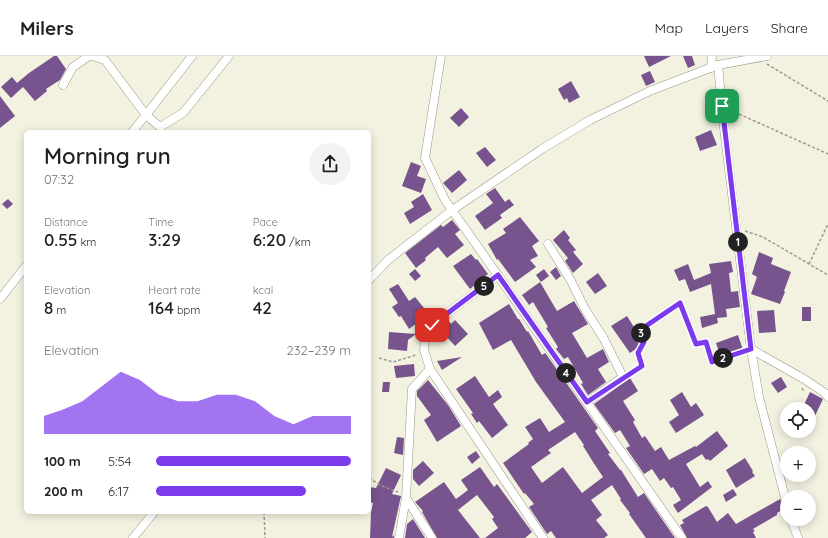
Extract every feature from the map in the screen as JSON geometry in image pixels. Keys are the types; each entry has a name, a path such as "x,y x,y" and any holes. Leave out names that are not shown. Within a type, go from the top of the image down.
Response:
{"street":[{"path":"63,84 73,67 90,56 105,60 146,115 160,130 183,113 229,56"},
{"path":"134,130 192,56"},
{"path":"441,56 425,158 445,200 451,211 498,275 682,538"},
{"path":"712,56 722,106 751,349 759,397 783,490"},
{"path":"371,278 388,260 451,211 542,149 590,120 652,90 714,67 767,56"},
{"path":"548,244 604,339 623,377 587,402"},
{"path":"0,299 24,269"},
{"path":"498,275 432,325 425,338 424,350 430,369 541,537"},
{"path":"751,349 825,392 828,397"},
{"path":"399,538 406,498 412,389 430,369"},
{"path":"406,498 432,538"},
{"path":"133,538 152,514"},
{"path":"794,526 798,538"}],"path":[{"path":"757,58 828,101"},
{"path":"722,106 828,154"},
{"path":"809,264 828,224"},
{"path":"736,227 763,237 828,276"},
{"path":"623,377 642,366 638,353 644,342 640,330 680,303 696,344 706,342 712,362 751,349"},
{"path":"379,358 393,362 412,356 424,350"},
{"path":"371,479 382,486 398,492 406,498"},
{"path":"264,514 265,538"}],"building":[{"path":"54,56 57,56 66,69 60,80 46,89 47,91 35,101 23,87 11,98 1,87 12,77 17,83"},
{"path":"644,56 671,56 649,67"},
{"path":"683,56 692,56 695,65 688,68"},
{"path":"650,71 655,82 646,86 641,75"},
{"path":"571,81 580,97 569,103 567,98 564,100 558,89"},
{"path":"0,96 15,116 0,128"},
{"path":"461,108 469,117 459,127 450,118"},
{"path":"711,130 717,145 700,151 695,137"},
{"path":"485,147 496,160 487,167 476,153"},
{"path":"411,162 421,166 417,176 426,179 421,193 402,186"},
{"path":"459,170 467,180 452,193 443,183"},
{"path":"495,188 505,202 509,199 514,205 500,215 502,218 485,230 475,216 493,203 486,194"},
{"path":"423,194 432,210 410,224 404,213 414,207 411,202"},
{"path":"8,199 13,204 7,209 2,204"},
{"path":"520,217 539,241 532,246 538,256 530,260 536,267 515,282 498,259 497,260 488,244 506,233 503,229"},
{"path":"452,220 460,230 455,234 464,245 447,258 438,247 416,268 405,253 441,225 443,227"},
{"path":"564,230 570,238 568,240 576,250 573,252 583,264 573,273 565,261 568,258 553,240"},
{"path":"759,252 773,258 771,264 791,272 780,304 751,294 757,277 752,274"},
{"path":"471,254 476,260 477,259 488,274 470,289 453,266"},
{"path":"731,261 733,272 729,273 731,292 738,291 740,307 726,309 727,317 717,318 718,323 702,328 700,317 715,314 711,284 690,292 685,279 679,281 674,270 688,264 694,280 711,273 709,264"},
{"path":"556,267 561,276 556,280 550,272"},
{"path":"415,269 421,276 415,281 409,274"},
{"path":"544,269 549,276 541,282 536,275"},
{"path":"598,273 607,286 595,294 586,282"},
{"path":"540,282 557,311 574,301 588,324 572,333 587,358 603,349 609,362 598,369 606,382 588,395 568,357 564,359 556,349 558,347 546,328 548,327 533,302 529,305 522,295"},
{"path":"398,284 409,301 415,297 429,314 409,329 401,316 399,317 392,307 398,303 389,289"},
{"path":"509,304 527,332 528,331 542,355 545,353 546,354 598,428 595,431 610,453 608,454 621,470 638,497 644,493 675,538 646,538 620,500 621,499 612,485 591,500 602,515 596,520 608,535 604,538 556,538 551,531 547,534 529,507 534,504 525,493 524,494 503,463 529,444 528,443 533,439 525,427 540,418 549,432 565,422 536,382 511,340 493,350 479,323","holes":["575,432 584,445 583,446 603,477 582,493 563,467 542,483 531,467 551,453 548,450"]},
{"path":"802,307 811,307 811,321 802,321"},
{"path":"774,310 776,332 759,333 757,311"},
{"path":"627,316 637,332 633,335 640,346 630,353 611,326"},
{"path":"448,320 451,324 455,320 468,334 455,346 438,327"},
{"path":"389,332 416,334 408,340 407,351 388,349"},
{"path":"738,335 743,350 721,358 716,343"},
{"path":"462,357 442,370 437,361"},
{"path":"414,364 415,376 396,378 394,366"},
{"path":"475,376 489,397 498,390 502,397 493,404 508,425 492,438 479,421 477,423 471,414 473,413 456,389"},
{"path":"781,377 787,387 778,393 771,383"},
{"path":"630,378 638,391 623,401 635,420 633,422 642,438 645,436 655,451 661,447 669,460 695,446 696,447 717,431 728,446 710,461 708,459 706,460 702,454 686,464 700,487 708,481 712,487 678,513 673,505 681,500 673,487 671,488 664,478 660,481 652,469 644,474 626,448 630,446 620,430 615,433 594,404"},
{"path":"428,380 448,405 461,426 437,442 424,420 431,415 417,396 417,391"},
{"path":"383,382 390,382 389,392 382,392"},
{"path":"682,392 691,407 696,403 704,415 676,433 669,422 679,415 670,400"},
{"path":"810,392 823,399 816,414 816,402 805,402"},
{"path":"397,437 404,438 403,455 394,453"},
{"path":"476,451 480,457 472,464 467,457"},
{"path":"745,458 755,476 736,488 726,470"},
{"path":"423,461 434,473 419,486 413,479 413,470"},
{"path":"480,467 494,487 497,484 532,532 525,538 485,538 498,528 492,519 494,517 477,495 458,510 480,538 437,538 422,512 423,511 415,502 444,482 456,499 468,490 461,480"},
{"path":"386,468 401,475 392,494 401,496 392,537 394,535 394,538 370,538 373,503 371,502 371,487 376,488"},
{"path":"733,489 737,495 726,502 723,495"},
{"path":"780,499 780,511 777,513 777,515 753,529 755,531 753,532 756,538 687,538 680,525 684,523 682,520 706,506 717,522 728,513 736,524"},
{"path":"413,519 425,538 405,538 407,524"}],"route":[{"path":"432,325 498,275 587,402 623,377 642,366 638,353 644,342 640,330 680,303 696,344 706,342 712,362 751,349 722,106"}]}
